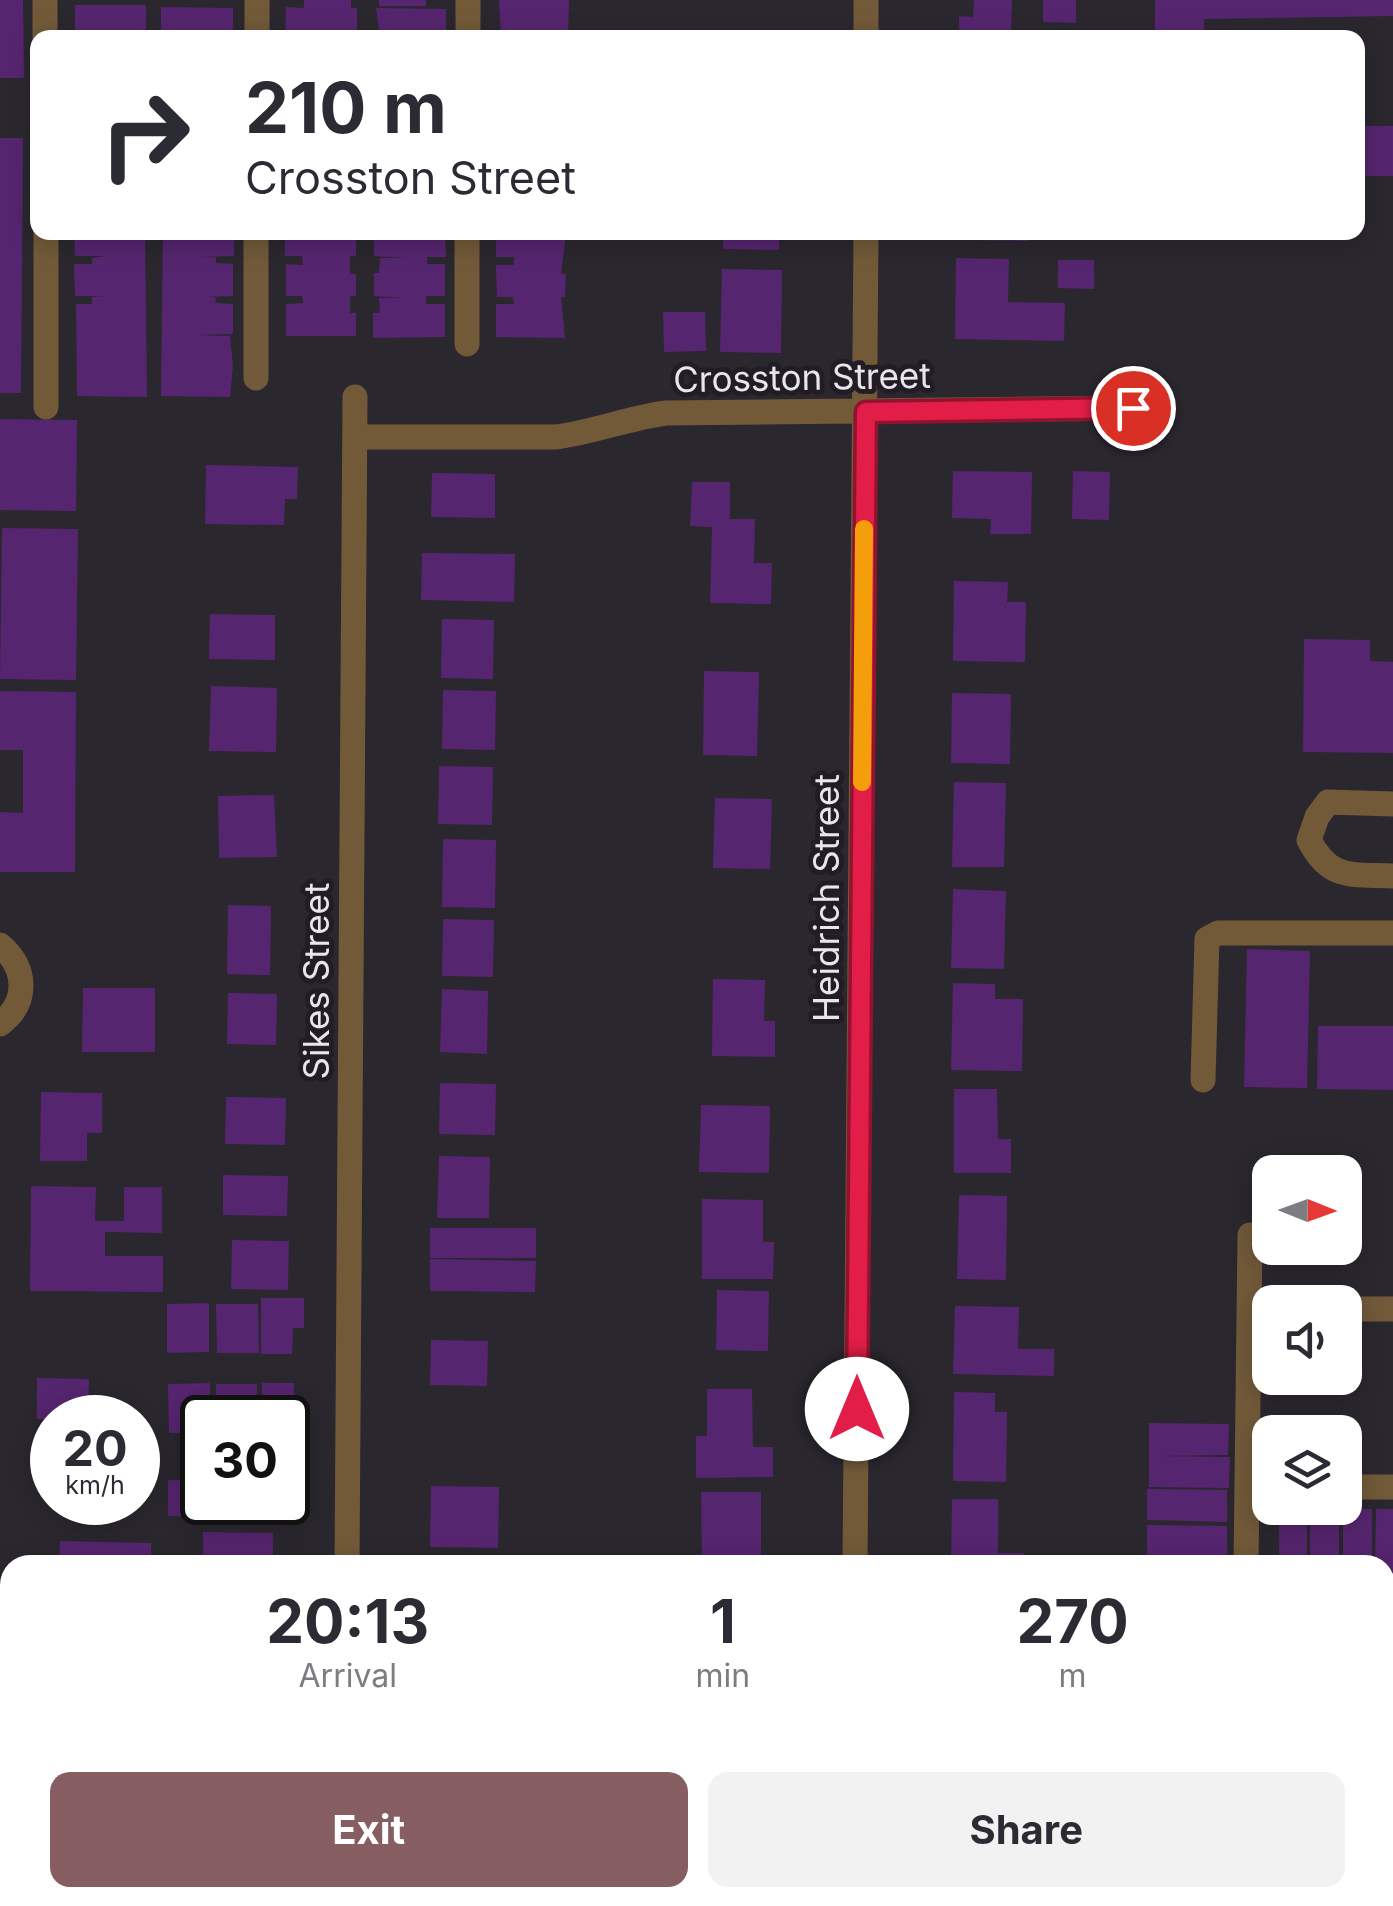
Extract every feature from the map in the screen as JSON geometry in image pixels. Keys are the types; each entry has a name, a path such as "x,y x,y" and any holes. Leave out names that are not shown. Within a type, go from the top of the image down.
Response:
{"street":[{"path":"45,0 45,30"},
{"path":"257,0 257,30"},
{"path":"468,0 468,30"},
{"path":"866,0 866,30"},
{"path":"46,240 46,407"},
{"path":"256,240 256,378"},
{"path":"466,344 467,240"},
{"name":"Heidrich Street","path":"855,1555 866,240"},
{"name":"Sikes Street","path":"348,1555 355,398"},
{"name":"Crosston Street","path":"355,436 556,437 589,433 636,417 666,412 1133,408"},
{"path":"1393,804 1328,802 1317,817 1309,840 1321,862 1343,874 1393,876"},
{"path":"1202,1080 1207,940 1218,933 1393,932"},
{"path":"0,946 12,956 22,984 14,1011 0,1024"},
{"path":"1250,1235 1257,1285"},
{"path":"1362,1309 1393,1310"},
{"path":"1362,1487 1393,1488"},
{"path":"1248,1555 1252,1525"}],"building":[{"path":"0,0 23,0 24,78 0,78"},
{"path":"304,0 351,0 351,8 357,8 357,30 285,30 286,7 304,8"},
{"path":"379,0 426,0 426,6 379,6"},
{"path":"499,0 569,0 568,30 501,30"},
{"path":"974,0 1012,0 1011,30 959,30 959,16 973,17"},
{"path":"1043,0 1076,0 1076,23 1043,22"},
{"path":"1155,0 1393,0 1393,16 1204,19 1204,30 1155,30"},
{"path":"75,5 146,5 146,30 75,30"},
{"path":"161,7 233,8 233,30 161,30"},
{"path":"376,8 446,9 446,30 379,30"},
{"path":"1365,126 1393,126 1393,176 1365,176"},
{"path":"0,138 23,138 21,393 0,393"},
{"path":"74,240 145,240 147,397 77,396 76,304 92,304 92,297 105,296 75,296 74,264 92,264 92,258 105,256 75,256"},
{"path":"163,240 234,240 234,256 201,257 216,257 216,263 233,264 233,296 201,297 233,304 233,334 197,335 230,336 230,397 161,396"},
{"path":"285,240 356,240 356,256 350,256 350,274 356,274 356,296 350,296 350,313 356,313 356,336 286,336 286,304 303,303 302,296 286,296 286,264 303,265 302,256 285,256"},
{"path":"374,240 445,240 446,257 427,257 427,264 445,264 445,296 426,296 426,304 445,304 445,337 373,338 373,313 380,313 379,298 401,298 374,296 374,273 379,273 380,258 403,258 374,256"},
{"path":"496,240 565,240 561,274 566,274 565,297 561,297 565,338 496,337 496,304 514,304 513,297 497,297 496,265 514,265 514,257 496,257"},
{"path":"723,240 779,240 779,250 723,249"},
{"path":"956,258 1009,259 1008,302 1065,303 1064,341 955,339"},
{"path":"1058,260 1094,260 1094,289 1058,288"},
{"path":"722,269 782,270 781,353 720,352"},
{"path":"663,312 705,312 706,351 664,352"},
{"path":"0,419 77,420 76,511 0,510"},
{"path":"206,465 298,467 297,499 285,499 284,525 205,524"},
{"path":"953,471 1032,472 1031,534 990,534 991,519 952,518"},
{"path":"1073,471 1110,472 1109,520 1072,519"},
{"path":"432,473 495,474 495,518 431,517"},
{"path":"692,482 730,482 730,519 755,519 754,563 772,563 771,604 710,603 712,527 690,526"},
{"path":"2,528 78,529 76,680 0,679"},
{"path":"422,553 515,554 514,602 421,600"},
{"path":"954,581 1008,582 1007,602 1026,602 1025,662 953,661"},
{"path":"210,614 275,615 275,660 209,659"},
{"path":"442,619 494,620 493,679 441,678"},
{"path":"1304,639 1370,640 1370,661 1393,662 1393,753 1303,752"},
{"path":"704,671 759,672 757,756 703,755"},
{"path":"211,686 277,688 276,752 209,751"},
{"path":"443,690 496,691 495,750 442,749"},
{"path":"0,691 76,692 75,872 0,872 0,812 23,813 23,750 0,750"},
{"path":"952,693 1011,694 1010,764 951,763"},
{"path":"439,766 493,767 492,825 438,824"},
{"path":"954,782 1006,783 1004,867 952,867"},
{"path":"274,795 277,857 219,858 218,796"},
{"path":"715,798 772,799 770,869 713,868"},
{"path":"443,839 496,840 495,908 442,907"},
{"path":"953,889 1006,891 1004,969 951,968"},
{"path":"228,905 271,906 270,975 227,974"},
{"path":"443,919 494,920 493,977 442,976"},
{"path":"1247,949 1310,951 1307,1088 1244,1087"},
{"path":"713,979 765,980 764,1021 775,1021 775,1057 712,1056"},
{"path":"953,983 995,984 995,999 1023,999 1022,1071 951,1070"},
{"path":"83,988 155,988 155,1052 82,1052"},
{"path":"442,989 488,991 487,1054 440,1052"},
{"path":"228,993 277,994 276,1045 227,1044"},
{"path":"1318,1026 1393,1026 1393,1090 1317,1089"},
{"path":"440,1083 496,1084 495,1135 439,1134"},
{"path":"954,1089 997,1089 998,1139 1011,1139 1011,1173 954,1173"},
{"path":"41,1092 102,1093 102,1133 87,1133 87,1161 40,1161"},
{"path":"226,1097 286,1098 285,1145 225,1144"},
{"path":"701,1105 770,1106 769,1173 699,1172"},
{"path":"439,1156 490,1157 489,1218 437,1218"},
{"path":"223,1175 288,1176 287,1216 223,1215"},
{"path":"31,1186 96,1187 95,1221 124,1221 124,1187 162,1187 162,1233 105,1232 105,1256 163,1256 163,1292 30,1291"},
{"path":"959,1195 1007,1196 1006,1280 957,1279"},
{"path":"702,1199 763,1200 763,1242 774,1242 773,1279 702,1279"},
{"path":"430,1228 536,1228 536,1258 430,1258"},
{"path":"232,1240 289,1241 288,1290 231,1289"},
{"path":"430,1259 536,1261 535,1292 430,1291"},
{"path":"717,1290 769,1291 768,1351 716,1350"},
{"path":"261,1298 304,1298 304,1328 293,1328 292,1354 261,1354"},
{"path":"209,1303 209,1352 167,1353 167,1304"},
{"path":"216,1304 258,1304 259,1353 217,1353"},
{"path":"955,1306 1019,1307 1018,1349 1054,1349 1054,1376 953,1374"},
{"path":"431,1340 488,1341 487,1386 430,1385"},
{"path":"37,1378 89,1379 89,1395 37,1395"},
{"path":"210,1383 210,1395 180,1395 180,1433 169,1433 168,1384"},
{"path":"262,1383 294,1383 294,1395 262,1395"},
{"path":"216,1384 257,1384 257,1395 216,1395"},
{"path":"707,1389 752,1389 753,1447 773,1447 773,1477 696,1478 696,1436 707,1436"},
{"path":"954,1392 995,1393 995,1412 1007,1412 1006,1482 953,1481"},
{"path":"1149,1423 1229,1424 1228,1455 1155,1456 1230,1457 1229,1488 1149,1487"},
{"path":"168,1480 180,1480 180,1516 168,1516"},
{"path":"431,1486 499,1487 498,1548 430,1547"},
{"path":"1147,1489 1227,1490 1227,1522 1147,1520"},
{"path":"701,1492 761,1492 761,1555 702,1555"},
{"path":"952,1499 998,1499 998,1553 1024,1555 951,1555"},
{"path":"1362,1509 1372,1509 1372,1555 1343,1555 1343,1525 1362,1525"},
{"path":"1376,1509 1393,1509 1393,1555 1375,1555"},
{"path":"1147,1525 1227,1526 1227,1555 1147,1555"},
{"path":"1279,1525 1307,1525 1307,1555 1279,1555"},
{"path":"1310,1525 1339,1525 1339,1555 1310,1555"},
{"path":"203,1532 273,1533 273,1555 203,1555"},
{"path":"60,1541 151,1543 151,1555 59,1555"}],"slow traffic":[{"path":"862,782 864,529"}],"route":[{"path":"857,1409 866,412 1133,408"}]}
